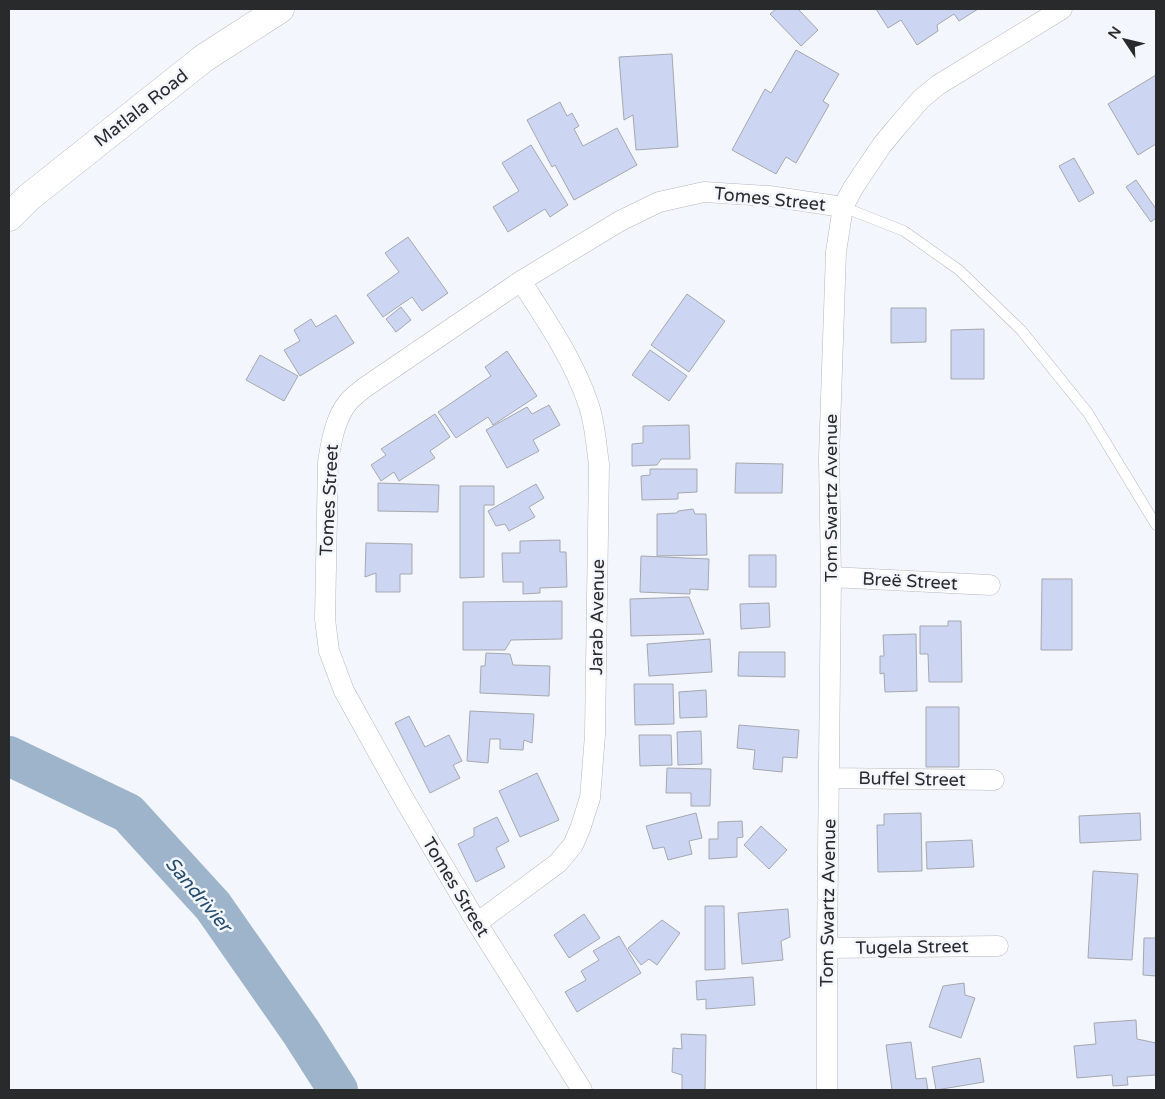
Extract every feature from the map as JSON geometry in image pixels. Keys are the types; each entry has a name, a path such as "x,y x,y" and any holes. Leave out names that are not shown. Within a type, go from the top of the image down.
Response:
{"main road":[{"name":"Matlala Road","path":"9,217 28,198 204,58 280,9"}],"street":[{"name":"Tom Swartz Avenue","path":"828,1090 827,948 831,577 829,457 834,280 838,231 843,207 853,188 882,145 921,99 938,85 1062,9"},
{"name":"Tomes Street","path":"582,1090 477,922 349,703 329,651 325,619 328,462 331,440 348,402 364,388 521,281 620,221 659,202 704,192 769,196 843,207"},
{"name":"Jarab Avenue","path":"477,922 558,863 573,845 590,798 595,735 599,464 594,424 588,403 575,374 553,332 521,281"},
{"name":"Breë Street","path":"831,577 990,585"},
{"name":"Buffel Street","path":"829,778 994,780"},
{"name":"Tugela Street","path":"827,948 998,946"}],"lane":[{"path":"843,207 904,231 959,270 1021,330 1088,413 1156,525"}],"building":[{"path":"776,9 798,9 818,30 801,46 770,14"},
{"path":"876,9 978,9 959,21 954,14 937,25 938,31 917,45 901,20 888,28"},
{"path":"796,50 839,74 823,101 829,105 796,163 786,157 776,174 732,150 765,89 771,93"},
{"path":"672,54 678,147 636,150 633,115 624,120 619,57"},
{"path":"1156,75 1156,144 1138,155 1108,104"},
{"path":"560,102 567,116 572,113 579,126 574,129 583,146 617,128 637,165 574,200 555,165 552,167 527,120"},
{"path":"531,145 568,205 550,217 545,209 508,232 493,207 519,191 502,163"},
{"path":"1074,158 1094,193 1079,202 1059,166"},
{"path":"1136,180 1156,209 1156,218 1151,222 1126,187"},
{"path":"408,237 448,293 422,311 412,297 383,317 367,295 399,272 385,253"},
{"path":"687,294 725,321 689,372 651,345"},
{"path":"401,307 411,320 396,332 386,319"},
{"path":"891,308 926,308 926,342 891,343"},
{"path":"336,315 354,343 300,376 284,350 300,341 294,330 311,319 316,327"},
{"path":"984,329 984,379 951,379 951,330"},
{"path":"650,350 687,376 669,401 632,375"},
{"path":"507,351 537,396 493,425 488,417 456,438 438,412 491,376 485,367"},
{"path":"260,355 298,376 284,401 246,380"},
{"path":"549,405 560,425 533,440 539,451 507,468 486,430 527,407 532,414"},
{"path":"435,414 450,437 430,451 435,458 399,481 394,472 381,481 371,465 386,455 381,449"},
{"path":"689,425 690,459 661,459 657,465 632,466 632,444 643,443 643,426"},
{"path":"736,463 783,464 782,493 735,493"},
{"path":"650,469 697,469 697,492 678,493 678,499 642,500 641,476 650,475"},
{"path":"378,483 439,485 438,512 378,511"},
{"path":"536,484 544,498 529,507 535,517 509,531 505,524 496,526 488,511"},
{"path":"460,486 494,486 494,505 484,505 484,577 460,578"},
{"path":"693,509 695,514 706,514 707,555 657,556 657,514 677,513 678,511"},
{"path":"560,540 560,552 566,552 567,587 540,588 540,593 523,594 523,582 503,582 502,553 520,553 520,541"},
{"path":"366,543 412,544 412,574 400,574 400,592 376,592 376,573 365,577"},
{"path":"749,555 776,555 776,587 749,587"},
{"path":"641,556 709,559 708,590 690,589 690,594 640,592"},
{"path":"1042,579 1072,579 1072,650 1041,650"},
{"path":"689,597 704,634 631,636 630,599"},
{"path":"562,601 562,639 511,640 505,650 463,650 463,602"},
{"path":"769,603 770,627 741,629 740,604"},
{"path":"948,621 961,621 962,682 929,682 928,654 920,654 920,626 948,626"},
{"path":"916,634 917,691 885,692 884,673 880,674 880,656 884,656 883,635"},
{"path":"710,639 712,672 649,676 647,644"},
{"path":"739,652 785,652 785,677 738,676"},
{"path":"486,653 510,654 513,665 550,666 549,696 480,693 481,666 485,666"},
{"path":"634,684 673,684 674,724 635,725"},
{"path":"706,690 707,717 680,718 679,692"},
{"path":"926,707 959,707 959,767 926,767"},
{"path":"470,711 534,714 532,743 524,740 523,750 500,749 500,739 490,739 488,763 467,761"},
{"path":"409,716 425,747 449,735 462,761 453,765 460,778 430,793 395,723"},
{"path":"739,725 799,730 797,758 783,757 782,772 753,769 755,750 737,748"},
{"path":"701,731 702,764 678,765 677,732"},
{"path":"639,735 671,735 672,765 640,766"},
{"path":"667,768 711,769 710,806 691,806 691,793 666,793"},
{"path":"537,773 559,820 520,837 499,791"},
{"path":"696,813 702,838 689,841 692,854 668,860 664,847 653,849 646,826"},
{"path":"921,813 922,871 878,872 877,825 884,825 884,814"},
{"path":"1140,813 1141,840 1080,843 1079,816"},
{"path":"497,817 509,841 496,848 505,867 476,882 458,844 474,836 474,828"},
{"path":"742,821 743,837 737,838 737,857 709,859 709,839 718,839 718,822"},
{"path":"761,826 787,850 769,869 744,845"},
{"path":"972,840 974,867 927,869 926,842"},
{"path":"1093,871 1138,874 1132,960 1088,958"},
{"path":"705,906 724,906 725,969 705,970"},
{"path":"788,909 790,937 781,941 783,960 742,964 738,913"},
{"path":"584,914 600,938 569,958 554,935"},
{"path":"662,920 680,933 657,965 649,959 641,965 628,948"},
{"path":"619,936 641,973 577,1012 565,992 586,980 581,971 599,960 593,951"},
{"path":"1144,938 1156,938 1156,976 1143,975"},
{"path":"753,977 755,1005 706,1009 706,999 697,1000 696,981"},
{"path":"964,983 965,995 975,998 961,1038 929,1027 943,986"},
{"path":"1136,1020 1137,1039 1156,1043 1156,1075 1127,1077 1128,1085 1113,1086 1112,1075 1077,1078 1074,1046 1096,1044 1094,1023"},
{"path":"681,1034 706,1035 705,1090 682,1090 682,1075 672,1072 673,1048 682,1049"},
{"path":"911,1042 916,1079 926,1078 928,1090 892,1090 886,1045"},
{"path":"980,1058 984,1082 936,1090 932,1067"}],"waterway":[{"name":"Sandrivier","path":"9,756 128,813 213,906 301,1032 338,1090"}]}
